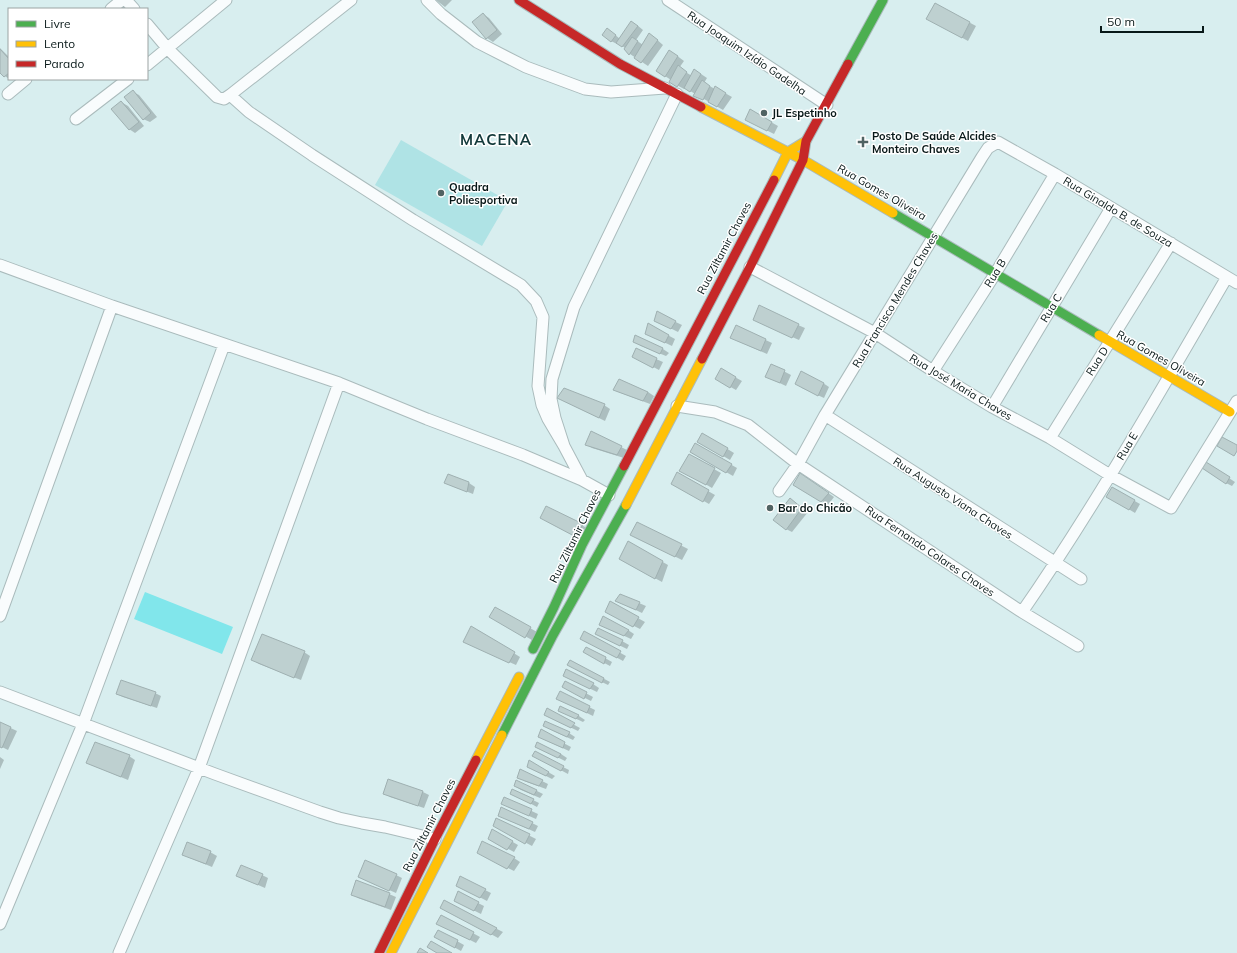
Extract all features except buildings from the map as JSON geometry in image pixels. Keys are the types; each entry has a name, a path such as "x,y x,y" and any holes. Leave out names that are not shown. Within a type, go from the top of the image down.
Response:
{"street":[{"path":"112,8 122,0"},
{"path":"126,0 133,8"},
{"path":"148,64 226,0"},
{"path":"148,25 168,48 217,97 224,99 230,96 351,0"},
{"path":"428,0 441,14 477,42 526,67 585,89 610,92 665,88"},
{"name":"Rua Gomes Oliveira","path":"518,0 620,64 803,160 1230,412"},
{"name":"Rua Joaquim Izídio Gadelha","path":"668,0 826,105"},
{"path":"391,953 553,635 600,553 750,268 803,160 806,141 883,0"},
{"path":"8,94 25,80"},
{"path":"76,119 127,80"},
{"path":"564,446 551,399 552,379 574,307 677,94"},
{"path":"230,96 249,112 312,155 413,220 520,285 536,301 543,317 538,386 542,405 548,419 582,480"},
{"path":"788,152 806,141"},
{"name":"Rua Ginaldo B. de Souza","path":"998,142 1055,174 1237,283"},
{"name":"Rua Francisco Mendes Chaves","path":"779,491 798,464 825,415 988,148 998,142"},
{"name":"Rua Ziltamir Chaves","path":"531,654 582,546 788,152"},
{"name":"Rua B","path":"933,371 995,274 1055,174"},
{"name":"Rua C","path":"992,407 1111,208"},
{"name":"Rua D","path":"1050,438 1171,243"},
{"path":"0,265 224,345 339,383 435,422 523,455 582,480 609,495"},
{"name":"Rua José Maria Chaves","path":"750,268 875,333 992,407 1050,438 1110,475 1171,508 1230,412"},
{"name":"Rua E","path":"1022,612 1055,564 1110,475 1170,376 1227,277"},
{"path":"0,616 40,510 112,306"},
{"path":"0,924 83,724 224,345"},
{"path":"119,953 199,768 339,383"},
{"path":"1230,412 1237,401"},
{"name":"Rua Fernando Colares Chaves","path":"677,406 716,412 748,425 798,464 1022,612 1078,646"},
{"name":"Rua Augusto Viana Chaves","path":"825,415 1055,564 1081,579"},
{"path":"582,546 600,553"},
{"name":"Rua Ziltamir Chaves","path":"379,953 435,839 524,667"},
{"path":"0,692 199,768 339,818 435,839"},
{"path":"468,776 479,780"}],"shaded area":[{"name":"Quadra Poliesportiva","path":"401,140 508,201 482,246 375,185"}],"water":[{"path":"145,592 233,627 222,654 134,619"}],"traffic: fast":[{"path":"848,64 883,0"},
{"path":"893,213 1099,335"},
{"path":"533,649 582,545 624,466"},
{"path":"502,735 553,635 626,505"}],"traffic: slow":[{"path":"701,107 803,160 893,213"},
{"path":"774,180 788,152 806,141"},
{"path":"1099,335 1230,412"},
{"path":"626,505 702,359"},
{"path":"476,760 519,677"},
{"path":"391,953 502,735"}],"traffic: jam":[{"path":"519,0 620,64 701,107"},
{"path":"702,359 803,160 806,141 848,64"},
{"path":"624,466 774,180"},
{"path":"379,953 476,760"}],"place":[{"name":"JL Espetinho","path":"764,113"},
{"name":"Posto De Saúde Alcides Monteiro Chaves","path":"863,142"},
{"name":"Quadra Poliesportiva","path":"441,193"},
{"name":"Bar do Chicão","path":"770,508"}],"district":[{"name":"MACENA","path":"496,140"}]}
